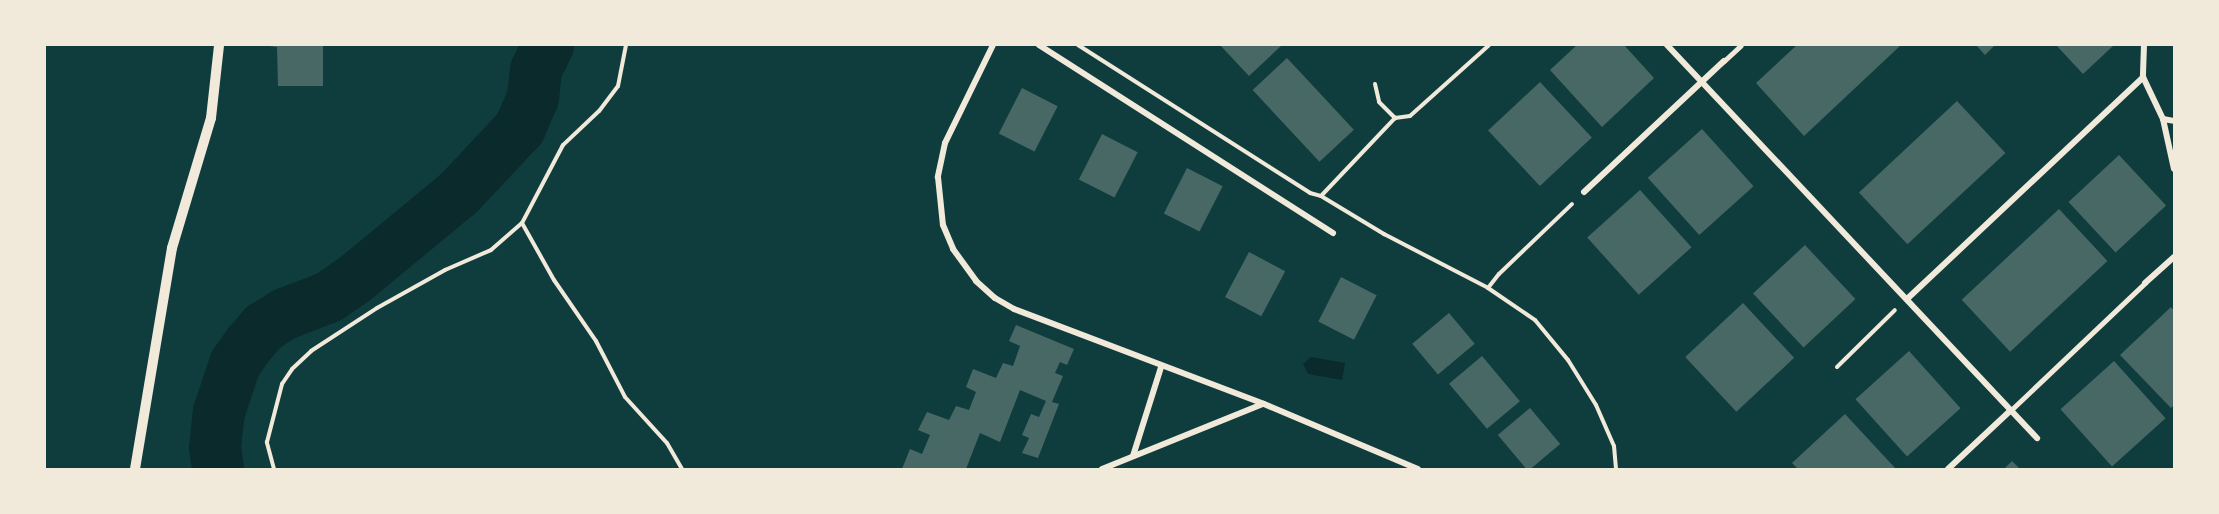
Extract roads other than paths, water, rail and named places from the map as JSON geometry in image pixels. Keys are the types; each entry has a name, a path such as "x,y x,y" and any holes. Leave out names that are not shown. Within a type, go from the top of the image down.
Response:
{"street":[{"path":"135,469 168,269 211,118 219,45"},
{"path":"993,45 945,143 938,177 943,225 953,249 976,281 995,298 1014,309 1161,367 1264,404 1418,469"},
{"path":"1039,45 1333,233"},
{"path":"1667,45 2037,438"},
{"path":"1584,192 1742,45"},
{"path":"2144,45 2143,77 2163,119 2174,169"},
{"path":"1907,299 2143,77"},
{"path":"2163,119 2174,120"},
{"path":"1948,469 2174,257"},
{"path":"1132,456 1161,367"},
{"path":"1102,469 1264,404"}],"water":[{"path":"1311,357 1345,363 1342,380 1308,374 1303,364"}],"waterway":[{"path":"218,469 215,448 219,412 235,364 249,344 264,327 285,314 329,297 355,279 459,193 520,128 533,98 536,70 548,45"}]}
